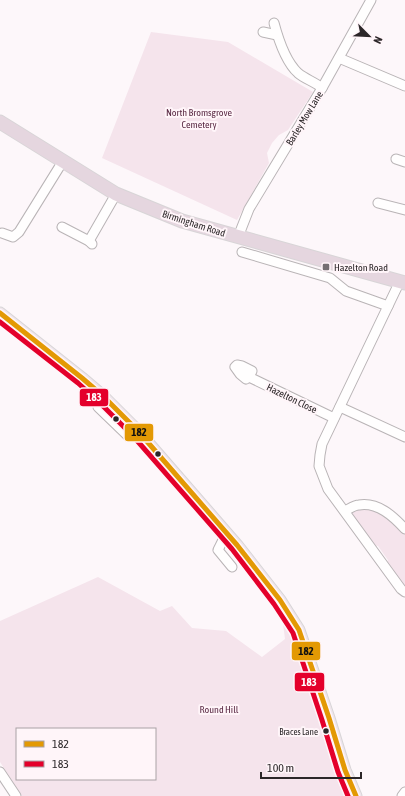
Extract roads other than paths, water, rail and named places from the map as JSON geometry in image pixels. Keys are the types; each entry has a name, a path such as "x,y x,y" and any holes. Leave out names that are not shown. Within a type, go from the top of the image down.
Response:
{"highway":[{"name":"Birmingham Road","path":"0,124 116,194 182,221 402,282"}],"main road":[{"path":"0,313 102,396 138,432 228,536 280,600 299,630 345,770 356,796"}],"street":[{"name":"Barley Mow Lane","path":"238,237 249,209 322,88 371,0"},
{"path":"274,23 277,35 286,55 298,73 322,88"},
{"path":"263,32 277,35"},
{"path":"339,58 405,86"},
{"path":"396,159 405,162"},
{"path":"2,233 13,237 19,232 63,161"},
{"path":"62,227 91,243 116,194"},
{"path":"378,203 404,207"},
{"path":"242,252 330,278 346,291 388,306"},
{"path":"402,282 388,306 322,444 319,466 328,489 401,589 405,592"},
{"name":"Hazelton Close","path":"249,377 334,418"},
{"path":"340,407 405,437"},
{"path":"345,511 357,505 368,504 394,517 405,529"},
{"path":"228,536 222,540 218,550 232,568"},
{"path":"0,772 16,796"},
{"path":"402,796 405,792"}],"place":[{"name":"Hazelton Road","path":"326,267"},
{"name":"Braces Lane","path":"326,731"}],"park label":[{"name":"North Bromsgrove Cemetery","path":"199,118"},
{"name":"Round Hill","path":"219,709"}]}
